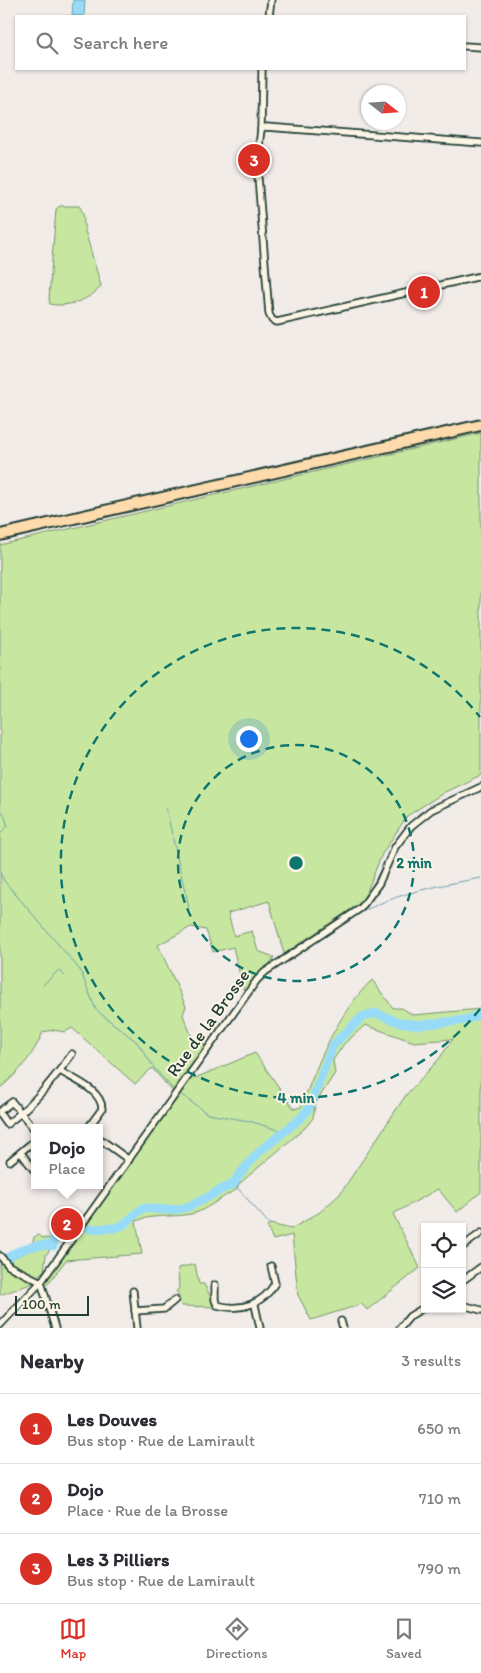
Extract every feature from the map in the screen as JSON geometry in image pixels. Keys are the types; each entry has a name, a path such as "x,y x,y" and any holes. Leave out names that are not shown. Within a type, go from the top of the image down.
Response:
{"main road":[{"path":"0,535 481,425"}],"street":[{"path":"270,15 271,0"},
{"path":"466,46 481,47"},
{"path":"262,70 262,129 257,164 269,314 272,320 277,322 481,276"},
{"path":"262,129 266,127 481,143"},
{"name":"Rue de la Brosse","path":"0,1325 41,1282 257,980 265,972 361,908 379,883 395,847 411,826 432,810 481,786"},
{"path":"31,1125 21,1113 12,1102 0,1113 7,1124 21,1113 42,1094 72,1054"},
{"path":"60,1071 92,1091 102,1104 102,1109 91,1124"},
{"path":"103,1141 129,1160"},
{"path":"10,1161 31,1144"},
{"path":"20,1153 31,1166"},
{"path":"466,1244 481,1233"},
{"path":"2,1259 41,1282 55,1328"},
{"path":"215,1285 217,1305 255,1305 263,1300 276,1283 271,1266"},
{"path":"466,1278 481,1268"},
{"path":"133,1291 137,1328"},
{"path":"135,1311 164,1309 175,1300"},
{"path":"255,1305 260,1328"},
{"path":"466,1306 481,1310"},
{"path":"400,1328 410,1316 421,1309"},
{"path":"341,1321 343,1328"}],"green space":[{"path":"60,206 79,206 81,208 84,227 101,286 97,291 78,302 56,305 50,304 49,298 56,209"},
{"path":"481,433 481,775 445,792 407,816 382,854 363,901 284,954 269,901 228,913 234,936 252,931 258,951 274,957 246,1000 233,947 213,952 206,930 191,927 158,945 186,1006 183,1015 196,1047 203,1043 212,1050 186,1071 195,1078 255,1053 294,1109 301,1107 338,1023 359,994 372,980 393,1008 402,1008 413,1015 481,1009 481,1192 457,1212 438,1189 393,1214 420,1268 367,1310 362,1304 311,1320 298,1295 292,1235 273,1240 267,1226 270,1224 291,1229 320,1212 340,1194 406,1095 439,1059 453,1039 414,1042 365,1025 344,1044 333,1060 335,1073 315,1104 313,1118 305,1128 239,1184 236,1190 198,1212 151,1217 136,1221 142,1254 66,1260 47,1285 36,1282 0,1295 0,1250 8,1262 12,1264 11,1259 31,1250 34,1237 39,1235 43,1238 53,1239 54,1244 46,1255 44,1271 37,1276 39,1277 46,1272 173,1092 152,1068 135,1084 72,1028 65,1032 53,1030 43,1032 25,1063 0,1088 0,545"},
{"path":"195,1264 199,1284 204,1284 216,1307 182,1306 181,1304 176,1291 179,1289 178,1268"}],"water":[{"path":"73,0 85,0 84,15 72,15"}],"waterway":[{"path":"370,891 392,846 419,813 481,783"},
{"path":"166,808 185,892"},
{"path":"0,810 3,812 8,826 0,834"},
{"path":"0,873 5,882 80,970 96,1010 137,1042 155,1069 173,1089"},
{"path":"350,919 365,910 397,897 481,878"},
{"path":"186,894 189,908"},
{"path":"288,953 360,904"},
{"path":"43,985 59,970 65,976"},
{"path":"90,1229 114,1228 123,1225 143,1208 182,1209 234,1184 238,1176 260,1151 301,1118 310,1106 333,1045 362,1017 375,1013 399,1022 419,1025 465,1020 481,1014"},
{"path":"180,1094 208,1114 249,1121 285,1132"},
{"path":"234,1184 270,1225"},
{"path":"5,1260 27,1248 40,1245 53,1246 55,1228 59,1222"}],"place":[{"name":"Les 3 Pilliers","path":"254,160"},
{"name":"Les Douves","path":"424,292"},
{"name":"Dojo","path":"67,1224"}]}
